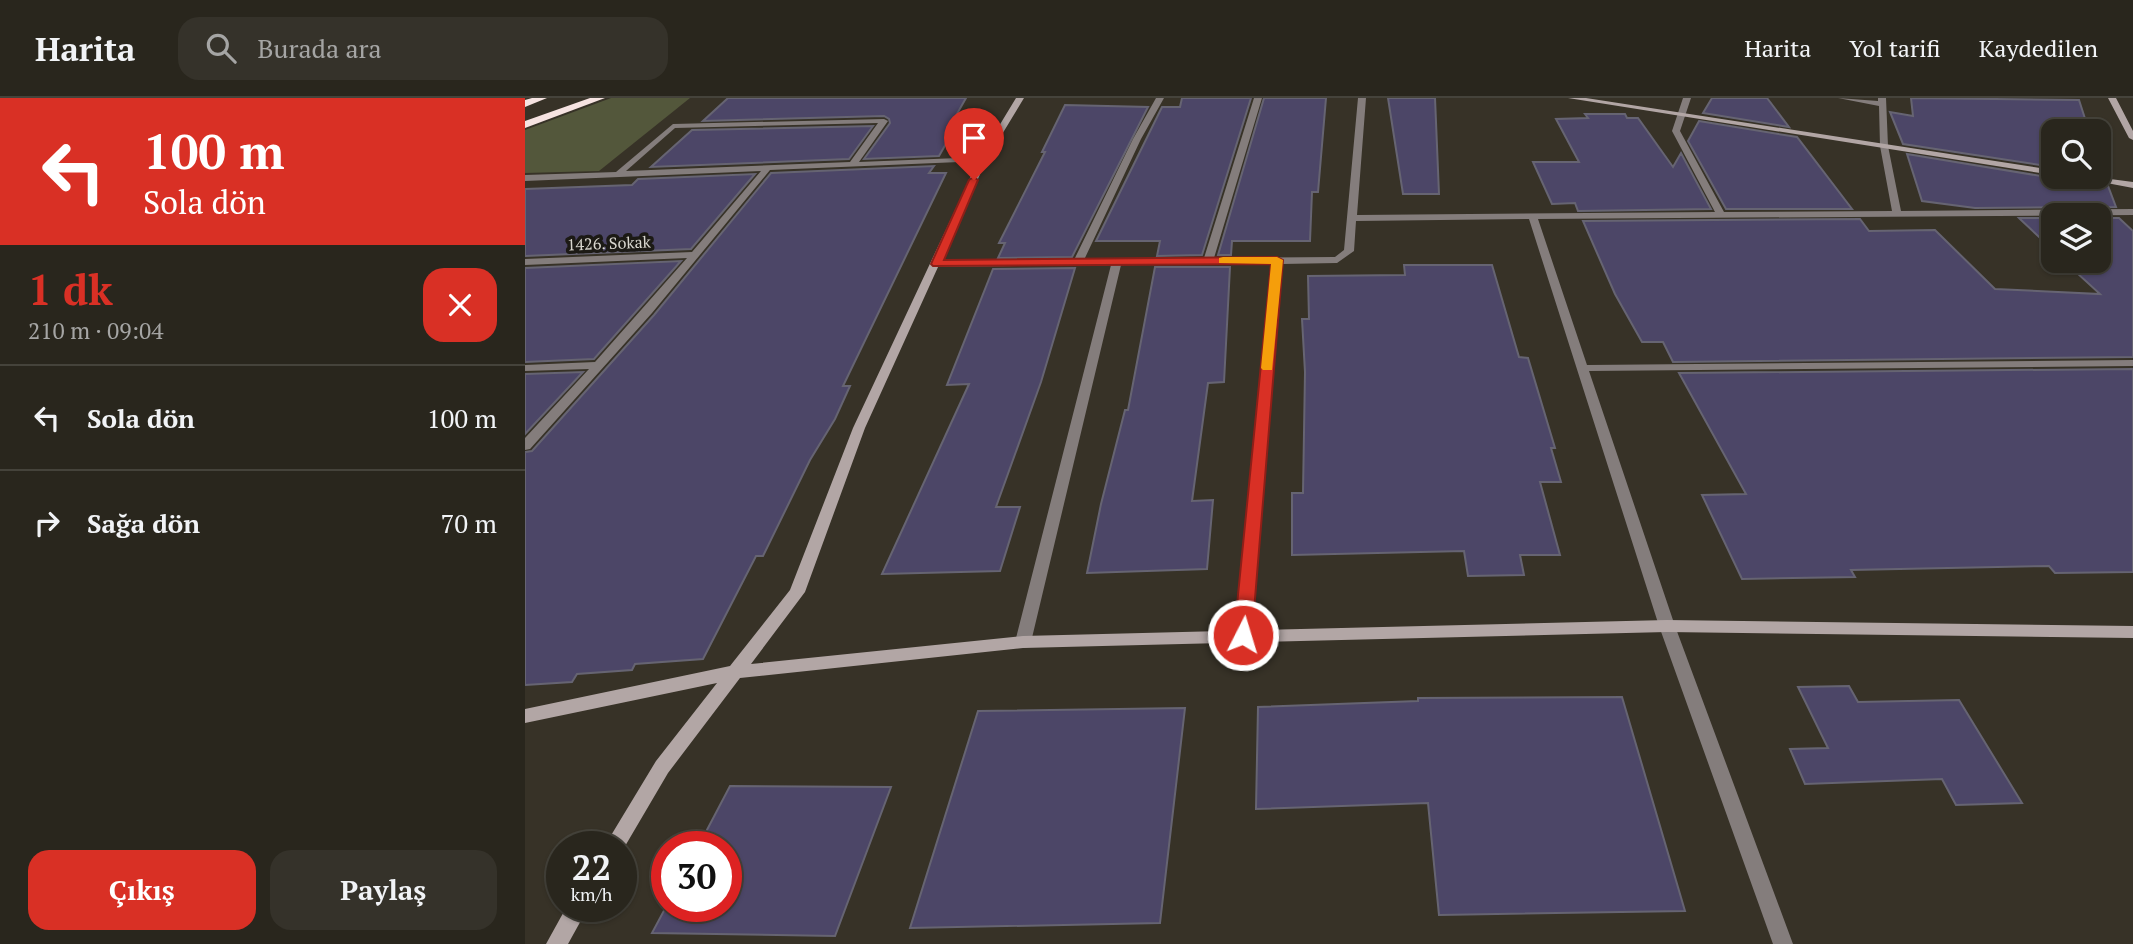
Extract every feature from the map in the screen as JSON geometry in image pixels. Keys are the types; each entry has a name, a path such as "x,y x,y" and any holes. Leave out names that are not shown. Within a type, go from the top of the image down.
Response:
{"highway":[{"path":"525,104 542,98"},
{"path":"525,125 600,98"}],"street":[{"path":"624,831 663,766 797,592 859,428 937,264 983,159 1020,98"},
{"path":"1077,263 1137,139 1160,98"},
{"path":"1208,261 1258,98"},
{"path":"937,264 1337,261 1349,251 1362,98"},
{"path":"1572,98 2041,171"},
{"path":"1687,98 1676,131 1721,216"},
{"path":"1842,98 1883,101 1884,146 1896,215"},
{"path":"2112,98 2133,138"},
{"path":"618,174 673,126 884,121 852,165"},
{"path":"525,178 983,159"},
{"path":"525,446 695,255 767,169"},
{"path":"2111,182 2133,185"},
{"path":"1353,218 2133,212"},
{"path":"1533,217 1667,626 1783,944"},
{"name":"1426. Sokak","path":"525,262 695,255"},
{"path":"1243,635 1277,260"},
{"path":"1023,642 1117,262"},
{"path":"1584,368 2133,363"},
{"path":"525,368 598,365"},
{"path":"525,716 735,672 1023,642 1667,626 2133,632"},
{"path":"556,944 569,922"}],"green space":[{"path":"611,98 690,98 599,171 525,173 525,130"}],"building":[{"path":"728,98 966,98 949,128 955,128 939,156 864,159 890,123 884,116 703,121"},
{"path":"1182,98 1251,98 1202,255 1157,256 1160,241 1096,241 1162,107 1180,107"},
{"path":"1264,98 1326,98 1318,192 1312,192 1310,241 1232,241 1231,255 1218,255"},
{"path":"1388,98 1435,98 1439,194 1403,194"},
{"path":"1712,98 1767,98 1789,127 1703,113"},
{"path":"1911,98 2079,100 2085,119 2041,119 2041,165 1903,144 1890,112 1913,116"},
{"path":"1065,105 1148,107 1072,257 998,258 1005,243 999,243 1045,152 1042,152"},
{"path":"1585,114 1625,114 1627,118 1638,118 1673,167 1681,153 1711,209 1578,211 1575,203 1552,204 1533,162 1579,162 1556,119 1588,118"},
{"path":"1699,121 1797,137 1852,209 1726,209 1688,141"},
{"path":"873,126 849,159 651,167 692,130"},
{"path":"1907,154 2041,176 2041,189 2109,189 2116,207 2111,207 2111,203 2041,203 2041,208 1975,208 1922,201"},
{"path":"934,166 929,173 946,173 843,386 850,386 835,419 810,460 763,556 756,556 703,659 635,664 632,670 577,674 572,682 525,685 525,452 532,451 654,315 771,173"},
{"path":"755,174 691,249 525,256 525,189 632,185 638,179"},
{"path":"2041,218 2041,239 2020,219"},
{"path":"2111,218 2119,218 2133,231 2133,357 1673,362 1663,342 1642,342 1615,294 1583,221 1860,219 1869,231 1935,230 1995,289 2100,294 2077,273 2111,273"},
{"path":"681,261 594,359 525,362 525,268"},
{"path":"1404,265 1492,265 1519,357 1528,358 1555,448 1551,448 1561,482 1540,482 1560,555 1520,555 1524,575 1468,576 1464,551 1292,555 1292,493 1303,493 1305,372 1302,319 1309,319 1308,276 1405,275"},
{"path":"1155,267 1230,267 1224,382 1208,383 1192,501 1213,500 1207,569 1087,573 1101,504 1125,410 1128,410"},
{"path":"1075,268 1041,382 996,507 1020,507 1000,571 882,574 969,384 947,385 993,269"},
{"path":"2133,369 2133,572 2055,573 2049,566 1851,570 1855,577 1742,579 1702,495 1746,494 1679,373"},
{"path":"583,372 525,434 525,374"},
{"path":"1849,686 1858,702 1959,700 2022,803 1956,805 1942,779 1805,784 1790,749 1828,748 1798,687"},
{"path":"1622,697 1685,911 1439,915 1428,803 1256,809 1258,707 1418,701 1418,698"},
{"path":"1185,708 1160,923 910,928 978,711"},
{"path":"730,786 891,787 835,936 652,933 658,922 742,922 742,831 706,831"}],"slow traffic":[{"path":"1223,261 1277,260 1267,368"}],"route":[{"path":"974,180 937,264 1277,260 1243,635"}]}
